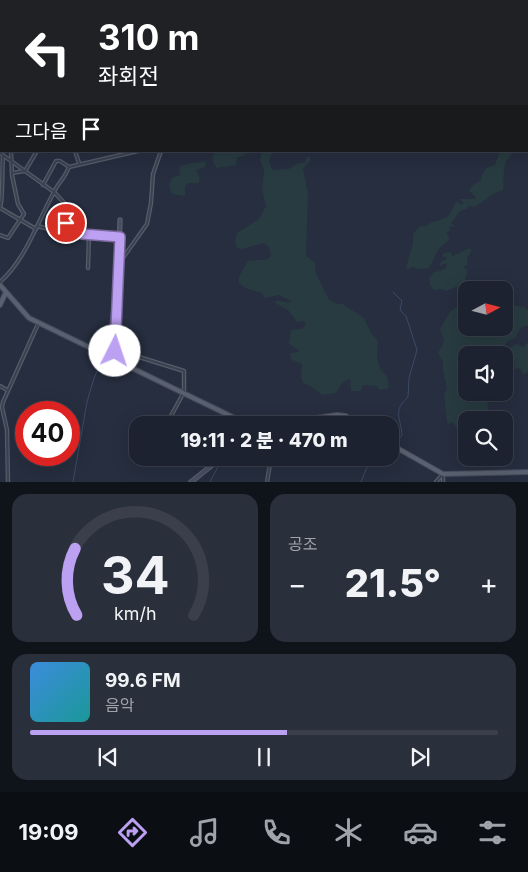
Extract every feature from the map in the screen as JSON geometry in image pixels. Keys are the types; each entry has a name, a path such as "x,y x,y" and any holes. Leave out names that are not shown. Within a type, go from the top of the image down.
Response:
{"main road":[{"path":"0,284 23,313 38,324 231,416"},
{"path":"0,305 6,292"},
{"path":"330,416 346,416"},
{"path":"399,449 443,474 528,473"}],"street":[{"path":"0,152 54,192 68,207 66,226 82,234 120,237"},
{"path":"0,235 8,238 24,212 18,204 12,173 11,152"},
{"path":"25,171 36,152"},
{"path":"76,152 79,164"},
{"path":"69,167 133,152"},
{"path":"120,262 147,224 152,202 153,174 161,152"},
{"path":"3,156 1,177 2,202 0,208 36,229"},
{"path":"43,184 56,161 60,161 69,167"},
{"path":"0,284 10,274 36,229 59,183 64,180 69,167"},
{"path":"12,173 25,171"},
{"path":"112,359 116,345 120,220"},
{"path":"37,226 45,228 53,226"},
{"path":"88,268 89,235"},
{"path":"8,482 7,430 2,407 7,390 38,324"},
{"path":"133,368 139,357 184,371 184,392 171,416"},
{"path":"0,386 7,390"},
{"path":"191,482 211,466"},
{"path":"267,482 270,466"},
{"path":"436,482 443,474"},
{"path":"443,474 443,482"}],"green space":[{"path":"214,152 248,152 243,156 237,157 236,165 217,168 214,164"},
{"path":"262,152 273,152 269,160 272,170 289,169 298,163 304,163 308,156 310,157 310,161 303,169 308,193 306,255 315,263 316,274 329,300 337,304 343,304 364,318 371,333 378,341 377,355 380,369 387,376 389,388 379,390 377,386 363,385 361,391 351,391 350,379 342,383 336,393 322,395 303,383 301,377 302,364 292,360 290,356 291,353 298,352 299,350 289,344 291,330 302,329 306,325 304,321 297,322 288,310 275,303 276,300 288,303 292,301 279,295 265,298 262,293 245,288 239,283 239,277 248,261 268,259 271,255 269,247 264,243 242,249 238,248 235,243 237,233 259,219 266,206 262,190 264,169 260,160"},
{"path":"500,152 513,152 507,159 503,190 493,194 475,207 468,206 467,209 460,211 451,223 455,227 449,226 450,231 446,232 450,239 438,250 429,268 406,268 413,243 413,234 420,226 425,226 447,217 456,201 462,205 463,202 459,199 476,199 469,191 470,189 480,181 486,169 495,165"},
{"path":"206,161 205,167 196,170 199,176 199,183 189,183 185,186 185,196 172,194 170,187 171,179 180,175 179,167"},
{"path":"469,248 472,250 467,258 467,265 463,267 468,270 465,281 458,281 458,286 446,291 441,289 434,290 430,285 429,278 434,272 446,268 447,263 440,266 441,262 448,258 442,256 444,253 450,252 453,256"},
{"path":"513,305 524,307 528,310 528,325 520,328 515,338 506,342 504,346 458,346 458,401 488,401 488,409 486,411 458,411 458,428 452,422 449,424 447,422 444,395 447,389 443,362 438,353 444,341 440,329 450,312 458,308 458,336 513,336"},
{"path":"528,342 528,371 526,374 522,373 520,368 514,369 515,362 513,360 513,346 516,344 524,347"}],"waterway":[{"path":"105,353 116,284"},
{"path":"393,292 402,301 400,310 406,316 417,350 409,378 408,397 400,406 399,415 402,435 399,439"},
{"path":"73,482 87,402 94,378 104,356"},
{"path":"210,482 218,466"},
{"path":"361,482 368,466"}],"route":[{"path":"66,223 68,228 82,234 120,237 115,351"}]}
